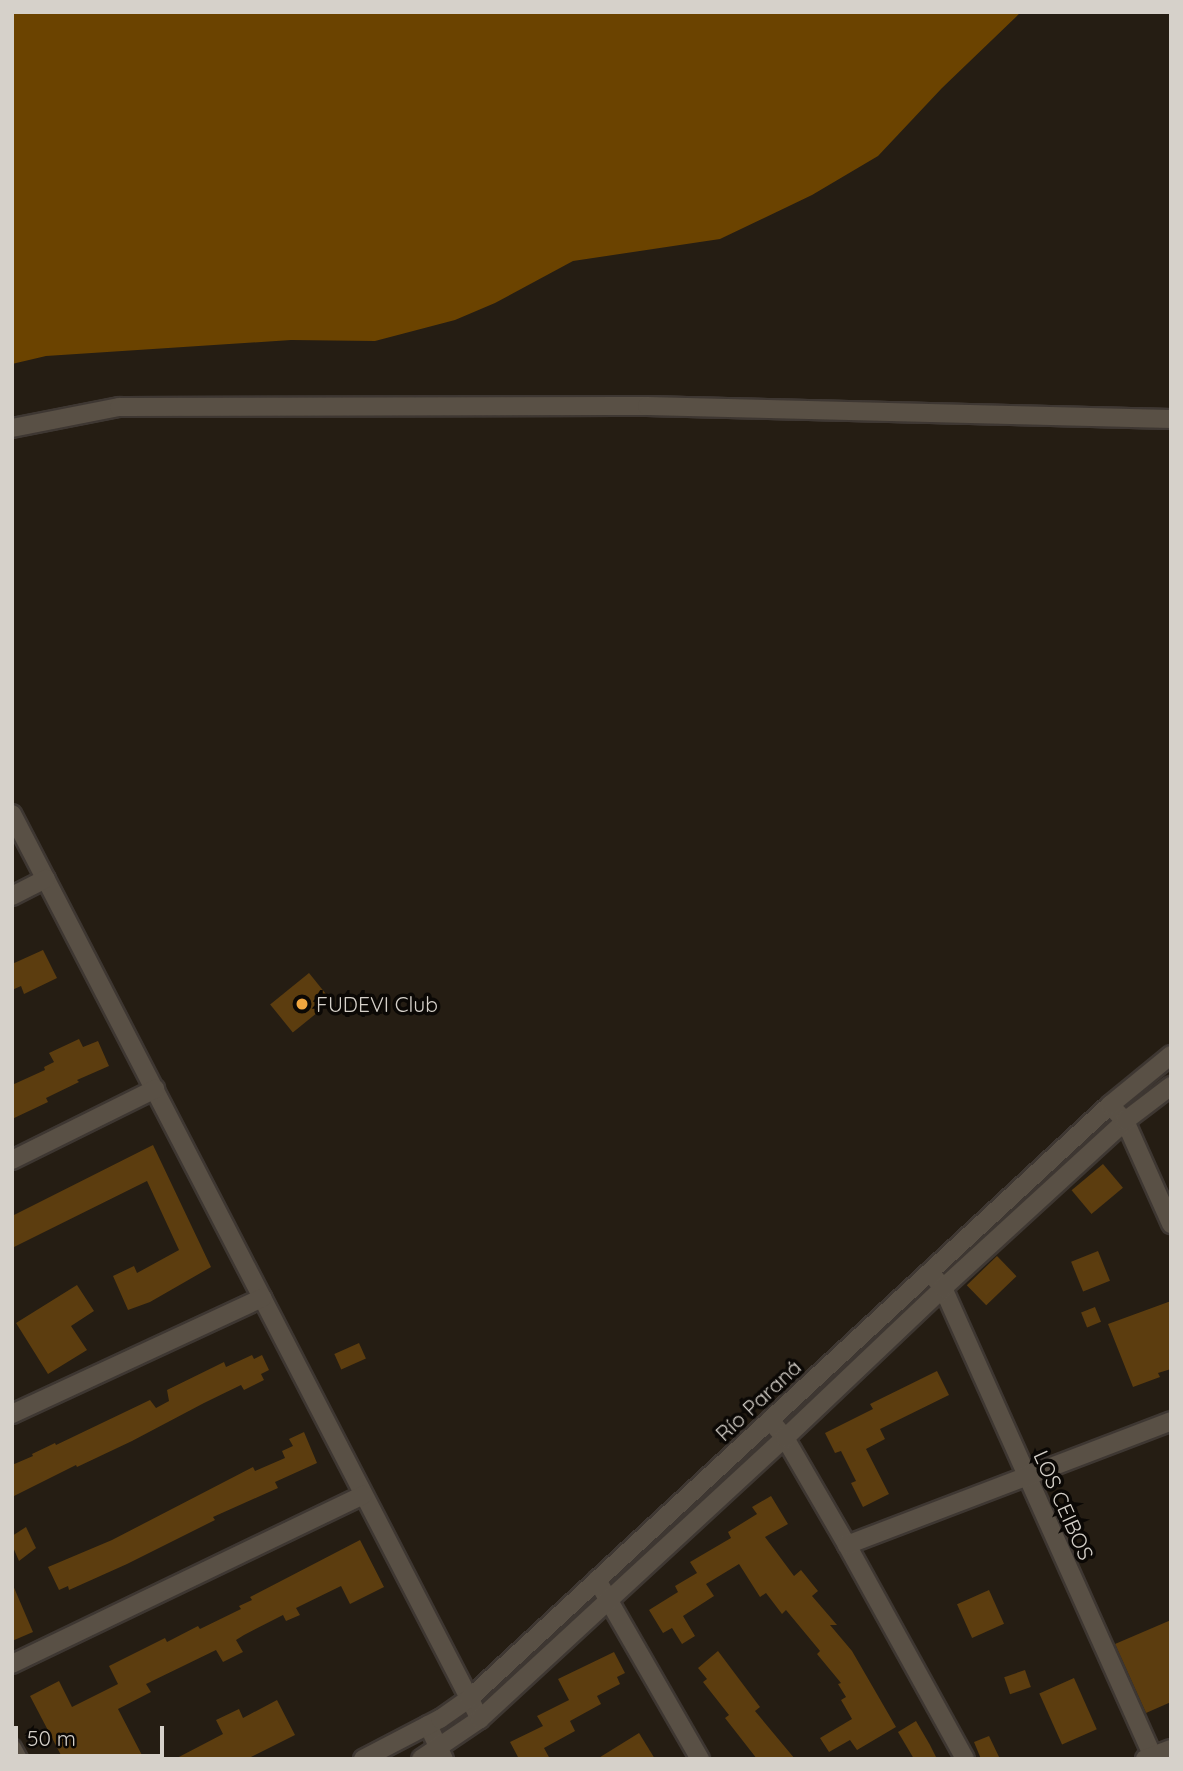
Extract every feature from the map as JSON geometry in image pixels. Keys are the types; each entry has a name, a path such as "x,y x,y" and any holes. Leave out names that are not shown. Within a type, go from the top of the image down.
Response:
{"street":[{"path":"12,428 119,407 647,406 1171,419"},
{"path":"12,814 480,1719"},
{"path":"12,896 46,879"},
{"name":"Río Paraná","path":"363,1759 428,1725 469,1699 1110,1105 1171,1055"},
{"path":"421,1759 442,1754 1125,1121 1171,1086"},
{"path":"12,1160 155,1090"},
{"path":"1110,1105 1125,1121 1171,1224"},
{"name":"LOS CEIBOS","path":"930,1272 943,1288 1151,1758"},
{"path":"12,1414 262,1298"},
{"path":"770,1420 785,1438 847,1545 965,1759"},
{"path":"847,1545 1171,1422"},
{"path":"12,1664 363,1495"},
{"path":"597,1580 700,1759"},
{"path":"428,1725 442,1754"},
{"path":"12,1748 18,1759"},
{"path":"1151,1758 1171,1749"}],"shaded area":[{"path":"12,12 1021,12 942,88 878,156 812,195 720,239 573,261 495,303 455,320 375,341 291,340 46,356 12,364"}],"building":[{"path":"43,950 57,978 24,994 21,986 12,990 12,964"},
{"name":"FUDEVI Club","path":"309,973 332,1001 293,1032 270,1004"},
{"path":"79,1039 83,1047 98,1041 109,1066 77,1080 79,1082 46,1098 48,1102 12,1119 12,1085 45,1070 44,1067 54,1062 49,1053"},
{"path":"153,1145 211,1267 150,1302 128,1310 113,1276 134,1266 137,1273 179,1250 147,1181 12,1248 12,1216"},
{"path":"1103,1164 1123,1188 1092,1214 1072,1190"},
{"path":"1098,1251 1110,1281 1083,1292 1071,1262"},
{"path":"997,1256 1016,1276 986,1305 967,1285"},
{"path":"77,1285 94,1311 71,1326 87,1350 48,1374 16,1323"},
{"path":"1171,1301 1171,1369 1158,1373 1160,1377 1133,1387 1108,1324"},
{"path":"1095,1307 1101,1322 1087,1327 1081,1313"},
{"path":"359,1343 366,1359 341,1370 334,1354"},
{"path":"252,1355 254,1359 262,1355 269,1370 261,1374 264,1380 244,1390 241,1385 132,1441 12,1497 12,1465 150,1400 156,1408 169,1401 167,1390 224,1362 226,1367"},
{"path":"937,1371 949,1395 880,1429 885,1439 866,1449 889,1494 863,1507 851,1483 856,1481 841,1451 835,1453 825,1433 873,1409 870,1404"},
{"path":"304,1432 317,1463 275,1482 278,1488 213,1517 215,1520 127,1564 69,1590 68,1586 59,1590 48,1567 112,1540 253,1467 255,1471 285,1458 282,1451 293,1446 289,1439"},
{"path":"771,1496 788,1524 765,1537 794,1576 801,1570 818,1591 812,1596 837,1625 830,1625 852,1651 896,1727 857,1750 850,1740 829,1752 820,1738 852,1719 841,1700 846,1697 838,1684 841,1683 817,1654 820,1651 786,1610 782,1614 766,1593 760,1597 739,1564 706,1584 714,1596 683,1616 695,1636 682,1644 672,1628 663,1633 649,1610 678,1592 675,1586 697,1573 690,1562 731,1538 728,1532 757,1514 752,1507"},
{"path":"26,1527 36,1548 19,1561 12,1545 12,1536"},
{"path":"360,1540 384,1587 350,1604 341,1586 296,1608 300,1615 286,1621 283,1615 236,1640 243,1652 223,1662 216,1650 146,1684 151,1692 118,1709 144,1759 63,1759 30,1696 59,1681 72,1707 118,1684 109,1666 165,1638 167,1642 241,1609 239,1606 252,1600 250,1597"},
{"path":"12,1583 33,1632 12,1641"},
{"path":"989,1590 1004,1624 972,1638 957,1604"},
{"path":"1171,1620 1171,1702 1146,1713 1115,1644"},
{"path":"718,1651 760,1707 755,1711 795,1759 757,1759 725,1718 729,1715 703,1682 707,1679 698,1668"},
{"path":"614,1652 625,1673 617,1677 620,1684 597,1696 601,1704 570,1721 575,1731 544,1748 550,1759 519,1759 510,1742 543,1726 537,1716 569,1700 558,1679"},
{"path":"1025,1670 1031,1687 1010,1694 1004,1677"},
{"path":"1074,1678 1097,1729 1062,1745 1039,1693"},
{"path":"277,1700 295,1735 247,1759 175,1759 223,1734 216,1720 239,1709 243,1718"},
{"path":"916,1721 937,1759 914,1759 898,1732"},
{"path":"639,1733 655,1759 597,1759"},
{"path":"989,1736 1000,1759 981,1759 974,1742"}],"place":[{"name":"FUDEVI Club","path":"302,1004"}]}
